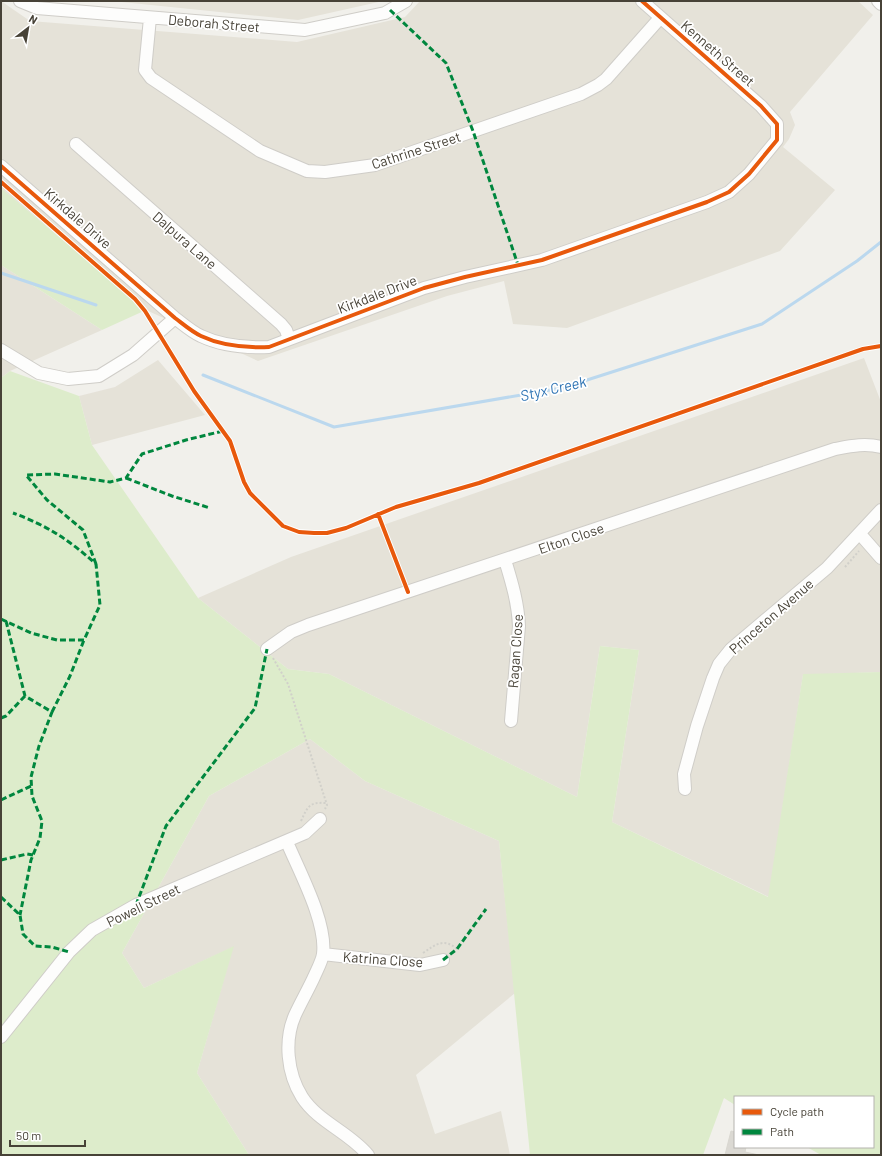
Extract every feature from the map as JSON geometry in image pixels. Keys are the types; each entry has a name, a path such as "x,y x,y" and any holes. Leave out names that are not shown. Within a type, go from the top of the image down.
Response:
{"street":[{"name":"Deborah Street","path":"20,1 37,8 305,30 385,13 406,1"},
{"name":"Kenneth Street","path":"642,1 761,106 777,124"},
{"path":"878,1 881,4"},
{"name":"Cathrine Street","path":"150,18 145,70 151,78 260,151 307,171 324,172 375,164 581,94 606,79 660,18"},
{"name":"Kirkdale Drive","path":"1,166 175,318 200,336 224,344 246,348 268,347 424,288 464,277 542,260 707,202 729,192 749,174 777,140 777,124"},
{"name":"Dalpura Lane","path":"76,144 281,324 286,330 289,339"},
{"path":"1,350 40,374 68,379 99,376 133,355 175,318"},
{"name":"Elton Close","path":"268,649 279,639 297,630 835,449 870,445 881,447"},
{"name":"Princeton Avenue","path":"685,789 684,774 687,758 709,689 719,664 731,649 827,568 881,510"},
{"path":"860,534 881,558"},
{"name":"Ragan Close","path":"505,560 516,598 519,619 511,721"},
{"name":"Powell Street","path":"1,1037 69,952 92,930 136,905 305,833 320,819"},
{"path":"286,842 316,909 321,932 323,954 295,1015 289,1034 289,1056 292,1076 302,1096 316,1114 361,1147 368,1155"},
{"name":"Katrina Close","path":"323,954 420,964 443,960"}],"path":[{"path":"840,570 859,551"},
{"path":"268,649 288,684 327,806 320,819"},
{"path":"419,955 442,942 447,942 457,948"}],"shaded area":[{"path":"1,1 30,21 297,42 405,17 420,1 858,1 873,15 790,112 795,125 789,139 783,147 835,190 780,251 567,328 513,324 504,281 447,296 258,361 146,310 1,188"},
{"path":"112,1 383,1 298,20"},
{"path":"1,265 102,330 10,371 1,378"},
{"path":"864,358 881,402 881,672 803,675 769,897 612,822 639,650 600,646 577,797 329,674 288,669 198,598 291,557"},
{"path":"158,360 205,415 92,445 79,396 115,387"},
{"path":"310,739 365,781 499,841 515,993 416,1075 435,1134 501,1111 510,1155 249,1155 197,1073 233,947 144,988 122,953 209,796"}],"green space":[{"path":"1,188 146,310 102,330 1,265"},
{"path":"10,371 79,396 92,445 198,598 288,669 329,674 577,797 600,646 639,650 612,822 768,897 803,674 881,672 881,1155 821,1155 809,1148 874,1148 874,1096 734,1096 734,1104 724,1098 703,1155 530,1155 499,841 365,781 310,739 209,796 122,953 144,988 234,946 197,1073 249,1155 1,1155 1,378"}],"building":[{"path":"731,1131 734,1132 734,1148 746,1148 745,1152 759,1155 725,1155"}],"waterway":[{"name":"Styx Creek","path":"203,375 334,427 562,388 762,324 857,261 881,242"},
{"path":"1,273 96,305"}],"marked path":[{"path":"390,10 446,63 473,131 518,265"},
{"path":"96,564 83,530 47,500 26,475 55,474 110,482 126,478 142,454 186,440 223,431"},
{"path":"126,478 172,496 210,508"},
{"path":"1,619 31,633 57,640 84,640 100,605 96,564 58,534 13,513"},
{"path":"6,621 25,696 52,712 39,746 31,777 32,796 42,821 40,838 31,860 20,915"},
{"path":"52,712 70,676 84,640"},
{"path":"136,905 166,826 255,708 267,649"},
{"path":"1,718 6,716 25,696"},
{"path":"1,800 31,786"},
{"path":"1,860 27,854 33,855"},
{"path":"1,897 20,915 23,934 35,946 52,947 69,952"},
{"path":"443,960 457,949 486,909"}],"cycle path":[{"path":"1,166 175,318 191,330 209,339 225,344 242,347 269,347 424,288 465,277 542,260 707,202 729,192 749,174 777,140 777,124 761,106 642,1"},
{"path":"1,182 135,299 145,311 194,391 230,441 244,482 250,493 283,526 299,532 327,533 346,528 396,507 479,483 863,349 881,346"},
{"path":"378,514 408,592"}]}
